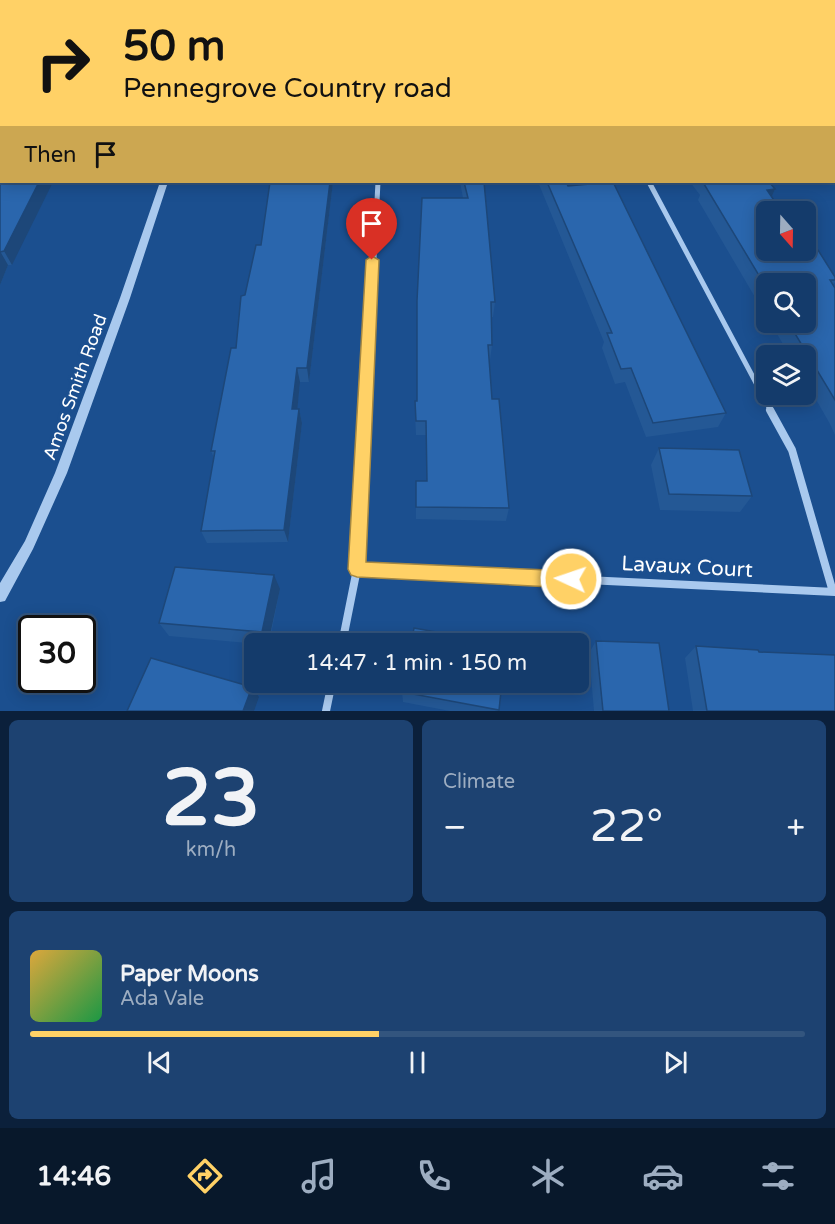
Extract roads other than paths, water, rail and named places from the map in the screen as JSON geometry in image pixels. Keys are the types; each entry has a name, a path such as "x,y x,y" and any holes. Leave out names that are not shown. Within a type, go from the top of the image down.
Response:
{"street":[{"name":"Amos Smith Road","path":"0,596 29,545 61,473 125,298 164,183"},
{"path":"344,633 357,569 378,183"},
{"path":"650,183 792,450 834,592"},
{"name":"Lavaux Court","path":"357,569 834,592"},
{"path":"326,711 330,693"}]}
